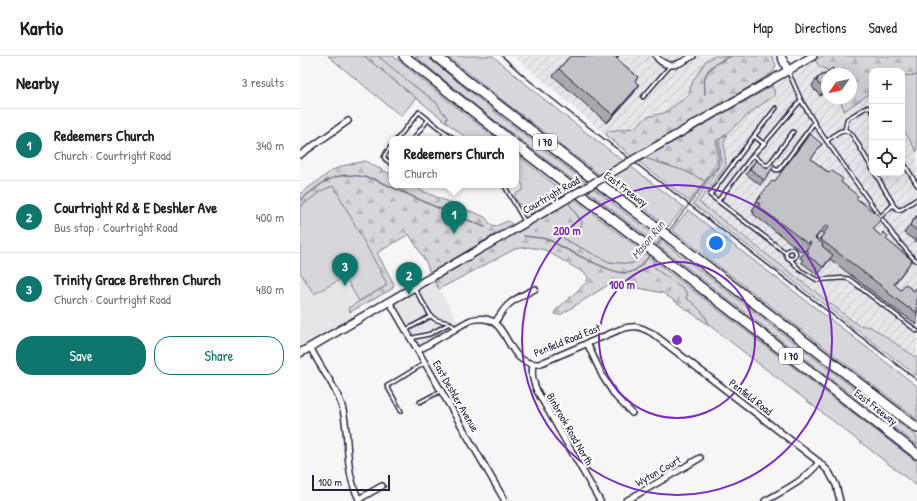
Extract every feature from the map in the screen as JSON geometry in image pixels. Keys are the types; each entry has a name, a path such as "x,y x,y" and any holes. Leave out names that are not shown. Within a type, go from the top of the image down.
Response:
{"highway":[{"path":"404,56 504,136"},
{"name":"East Freeway","path":"436,56 523,125 917,428"},
{"name":"East Freeway","path":"519,147 917,454"}],"street":[{"path":"656,56 666,64 671,65 676,65 693,56"},
{"path":"781,56 788,71"},
{"name":"Courtright Road","path":"300,353 813,56"},
{"path":"300,155 348,121"},
{"path":"418,351 470,321 482,318 495,322 506,307 513,301 535,289"},
{"name":"East Deshler Avenue","path":"389,301 505,501"},
{"name":"Penfield Road East","path":"495,322 502,330 515,353 523,360 533,364 539,364 621,329 632,326"},
{"name":"Penfield Road","path":"632,326 642,328 652,333 819,462 830,472 836,485 840,501"},
{"path":"587,343 603,377 616,397 632,413"},
{"path":"310,347 338,394 343,408 346,420 349,469 352,484 359,500 382,486"},
{"name":"Binbrook Road North","path":"533,364 533,381 537,391 600,501"},
{"name":"Wyton Court","path":"626,501 700,458"},
{"path":"765,501 802,480 819,462"}],"lane":[{"path":"643,97 671,65"},
{"path":"788,71 801,100 814,123 894,236 917,261"},
{"path":"718,201 753,155 801,100"},
{"path":"844,130 847,119 867,107 869,108"},
{"path":"776,108 710,195 786,253 786,256 800,270 817,280 849,279 917,330"},
{"path":"399,136 419,112 450,136"},
{"path":"415,136 428,120"},
{"path":"753,155 765,165 769,164 776,170 779,170 814,123"},
{"path":"827,142 839,132 844,130 848,131 852,134 869,163"},
{"path":"769,164 793,132"},
{"path":"443,136 446,133"},
{"path":"754,136 764,144"},
{"path":"389,149 384,157 389,162"},
{"path":"905,165 917,185"},
{"path":"877,176 893,205 898,210 917,199"},
{"path":"506,188 525,223"},
{"path":"880,217 893,205"},
{"path":"786,253 790,249 795,252 795,257 790,259"},
{"path":"413,287 431,316 438,321 452,324 456,329"},
{"path":"406,330 431,316"},
{"path":"411,339 430,334 450,323"},
{"path":"401,411 387,386 425,363"},
{"path":"420,402 441,390"}],"shaded area":[{"path":"514,56 714,56 706,61 693,81 688,96 664,113 647,117 634,129 608,131 606,135"},
{"path":"815,60 819,66 824,68 821,68 821,104 842,104 844,111 854,104 857,104 857,102 869,94 869,176 905,176 905,132 917,152 917,358 871,327 858,325 698,202 726,166 724,142 727,134 756,108 775,96 772,86"},
{"path":"300,272 314,294 345,277 359,301 348,308 355,321 300,352"},
{"path":"432,277 460,326 418,351 390,301"}],"green space":[{"path":"328,56 364,56 416,98 401,116"},
{"path":"364,56 378,56 437,103 447,117 446,122"},
{"path":"378,56 393,56 493,136 464,136 446,122 447,117 437,103"},
{"path":"415,56 426,56 490,108 660,240 657,244 519,139 519,136 515,136"},
{"path":"447,56 493,56 563,115 684,207 668,227"},
{"path":"714,56 772,56 776,65 774,71 764,78 632,157 606,135 608,131 634,128 647,117 664,113 688,96 693,81 706,61"},
{"path":"822,56 917,56 917,75 905,76 905,68 869,68 869,94 857,102 857,68 824,68 819,66 815,60"},
{"path":"917,75 917,152 905,132 905,76"},
{"path":"772,86 775,96 756,108 720,139 716,140 717,161 705,181 685,171 645,158"},
{"path":"842,104 854,104 844,111"},
{"path":"727,134 724,142 726,166 699,202 858,325 871,327 917,358 917,376 693,204 719,168 721,162 720,139"},
{"path":"519,156 566,194 530,214 514,197 516,193 522,190 523,185 519,180"},
{"path":"645,158 685,171 705,181 689,201 639,162"},
{"path":"365,161 389,173 389,188 416,188 485,217 494,227 508,221 512,224 430,273 426,262 409,234 377,253 394,284 392,289 350,312 348,308 386,286 386,282 335,188 332,186 321,191 300,207 300,194 333,170 342,166"},
{"path":"332,186 335,188 387,282 386,286 359,301 345,277 314,294 300,272 300,207 321,191"},
{"path":"574,199 644,253 631,264 609,262 564,239 564,237 581,226 582,222 568,202"},
{"path":"568,202 582,223 581,226 564,237 564,239 609,262 631,264 644,253 653,260 654,266 658,271 683,288 688,295 686,298 700,310 709,325 663,293 614,283 608,285 560,315 555,314 555,311 587,282 588,277 586,274 545,250 529,247 515,249 439,289 434,281"},
{"path":"688,210 917,386 917,419 672,230"},
{"path":"663,242 917,437 917,445 659,246"},
{"path":"653,260 917,462 917,486 709,325 703,313 686,298 685,296 688,295 683,288 658,271 654,266"}],"building":[{"path":"570,56 617,56 616,58 638,77 635,81 639,85 613,115 559,69"},
{"path":"821,76 821,86 816,80 818,80 817,78"},
{"path":"810,134 822,144 811,159 829,173 831,170 843,179 841,182 858,196 856,198 882,218 873,229 881,236 883,232 888,236 886,239 912,260 894,284 901,290 905,284 914,291 917,287 917,313 887,292 888,291 820,239 829,226 827,224 815,238 833,255 823,267 807,255 809,253 806,250 811,243 809,242 808,244 758,206 760,204 757,202 761,197 760,196 772,181 774,182"},
{"path":"756,160 767,169 772,163 775,165 764,180 750,169"},
{"path":"917,215 917,231 910,225"}],"waterway":[{"name":"Mason Run","path":"705,94 705,77 710,68 731,56"},
{"name":"Mason Run","path":"668,232 718,166 718,141"},
{"name":"Mason Run","path":"300,200 324,182 335,177 345,175 374,179 389,186"},
{"name":"Mason Run","path":"394,188 485,227"},
{"name":"Mason Run","path":"524,236 549,240 600,266 627,273 634,271 651,254"},
{"name":"Mason Run","path":"655,248 664,237"}],"railway":[{"path":"502,56 525,77 573,115 917,380"}],"place":[{"name":"Redeemers Church","path":"454,234"},
{"name":"Trinity Grace Brethren Church","path":"345,286"},
{"name":"Courtright Rd & E Deshler Ave","path":"409,295"}]}
